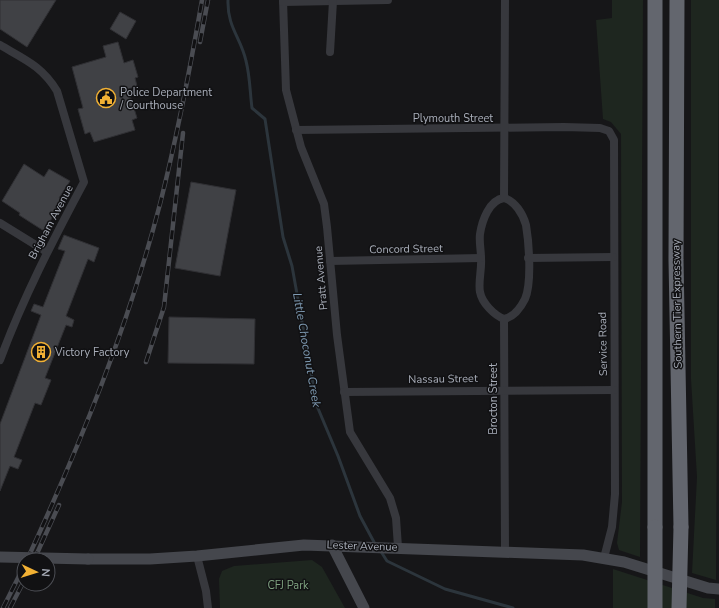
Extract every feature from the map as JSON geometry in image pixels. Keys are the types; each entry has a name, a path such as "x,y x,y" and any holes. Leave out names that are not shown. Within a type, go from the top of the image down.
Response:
{"highway":[{"name":"Southern Tier Expressway","path":"654,608 655,0"},
{"name":"Southern Tier Expressway","path":"677,0 676,260 681,528 679,608"}],"street":[{"path":"283,1 388,0"},
{"path":"504,198 505,0"},
{"name":"Pratt Avenue","path":"283,1 284,73 286,90 301,147 324,204 344,392 350,432 390,498 396,518 395,547"},
{"path":"330,52 338,1"},
{"name":"Brigham Avenue","path":"0,45 39,67 50,79 57,91 84,182 46,252 25,297 0,360"},
{"name":"Plymouth Street","path":"296,130 600,128 609,131"},
{"name":"Service Road","path":"604,558 612,527 615,494 613,257 614,140 609,131"},
{"path":"504,198 511,200 520,212 526,224 528,258 528,279 525,298 514,315 504,319 496,316 483,299 480,292 482,258 480,235 484,217 490,207 500,199 504,198"},
{"path":"0,223 46,252"},
{"path":"528,258 613,257"},
{"name":"Concord Street","path":"330,261 482,258"},
{"name":"Brocton Street","path":"504,319 505,552"},
{"name":"Nassau Street","path":"344,392 614,390"},
{"name":"Lester Avenue","path":"0,557 150,559 197,556 304,545 395,547 583,555 624,562 708,588 719,589"},
{"path":"332,545 364,608"},
{"path":"197,556 206,590 208,608"}],"green space":[{"path":"612,0 643,0 640,557 619,550 617,543 622,502 621,134 611,122 603,119 596,20 612,18"},
{"path":"691,0 719,0 716,580 692,573 697,477 691,379"},
{"name":"CFJ Park","path":"312,560 322,567 345,608 220,608 219,579 222,571 234,566"},
{"path":"613,569 703,598 715,599 715,608 613,608"}],"building":[{"path":"0,0 56,0 27,47 0,29"},
{"path":"120,12 136,21 126,39 110,29"},
{"name":"Police Department / Courthouse","path":"118,42 124,63 133,60 138,77 135,78 137,86 128,89 137,118 132,120 135,130 94,142 90,132 85,134 78,109 83,108 72,67 106,57 103,46"},
{"path":"24,164 44,177 49,169 70,181 59,198 63,200 44,231 19,215 20,213 2,201"},
{"path":"191,182 236,190 220,276 175,268"},
{"name":"Victory Factory","path":"64,235 99,248 94,262 88,259 66,316 74,320 72,327 66,325 45,378 51,380 41,405 35,403 14,457 22,460 18,469 10,466 0,491 0,424 41,315 31,311 34,304 43,307 65,251 58,249"},
{"path":"169,317 255,319 254,364 168,363"}],"waterway":[{"name":"Little Choconut Creek","path":"228,0 228,9 232,25 244,53 249,79 252,108 265,119 283,237 292,266 317,406 338,456 360,516 375,544"},
{"name":"Little Choconut Creek","path":"380,550 387,561 445,589 513,608"}],"railway":[{"path":"31,552 66,473 101,385 118,340 147,250 172,154 202,0"},
{"path":"200,42 208,0"},
{"path":"146,362 164,307 183,133"},
{"path":"38,552 59,505"},
{"path":"3,608 16,582"},
{"path":"10,608 18,592"}],"place":[{"name":"Police Department / Courthouse","path":"106,98"},
{"name":"Victory Factory","path":"41,352"}]}
